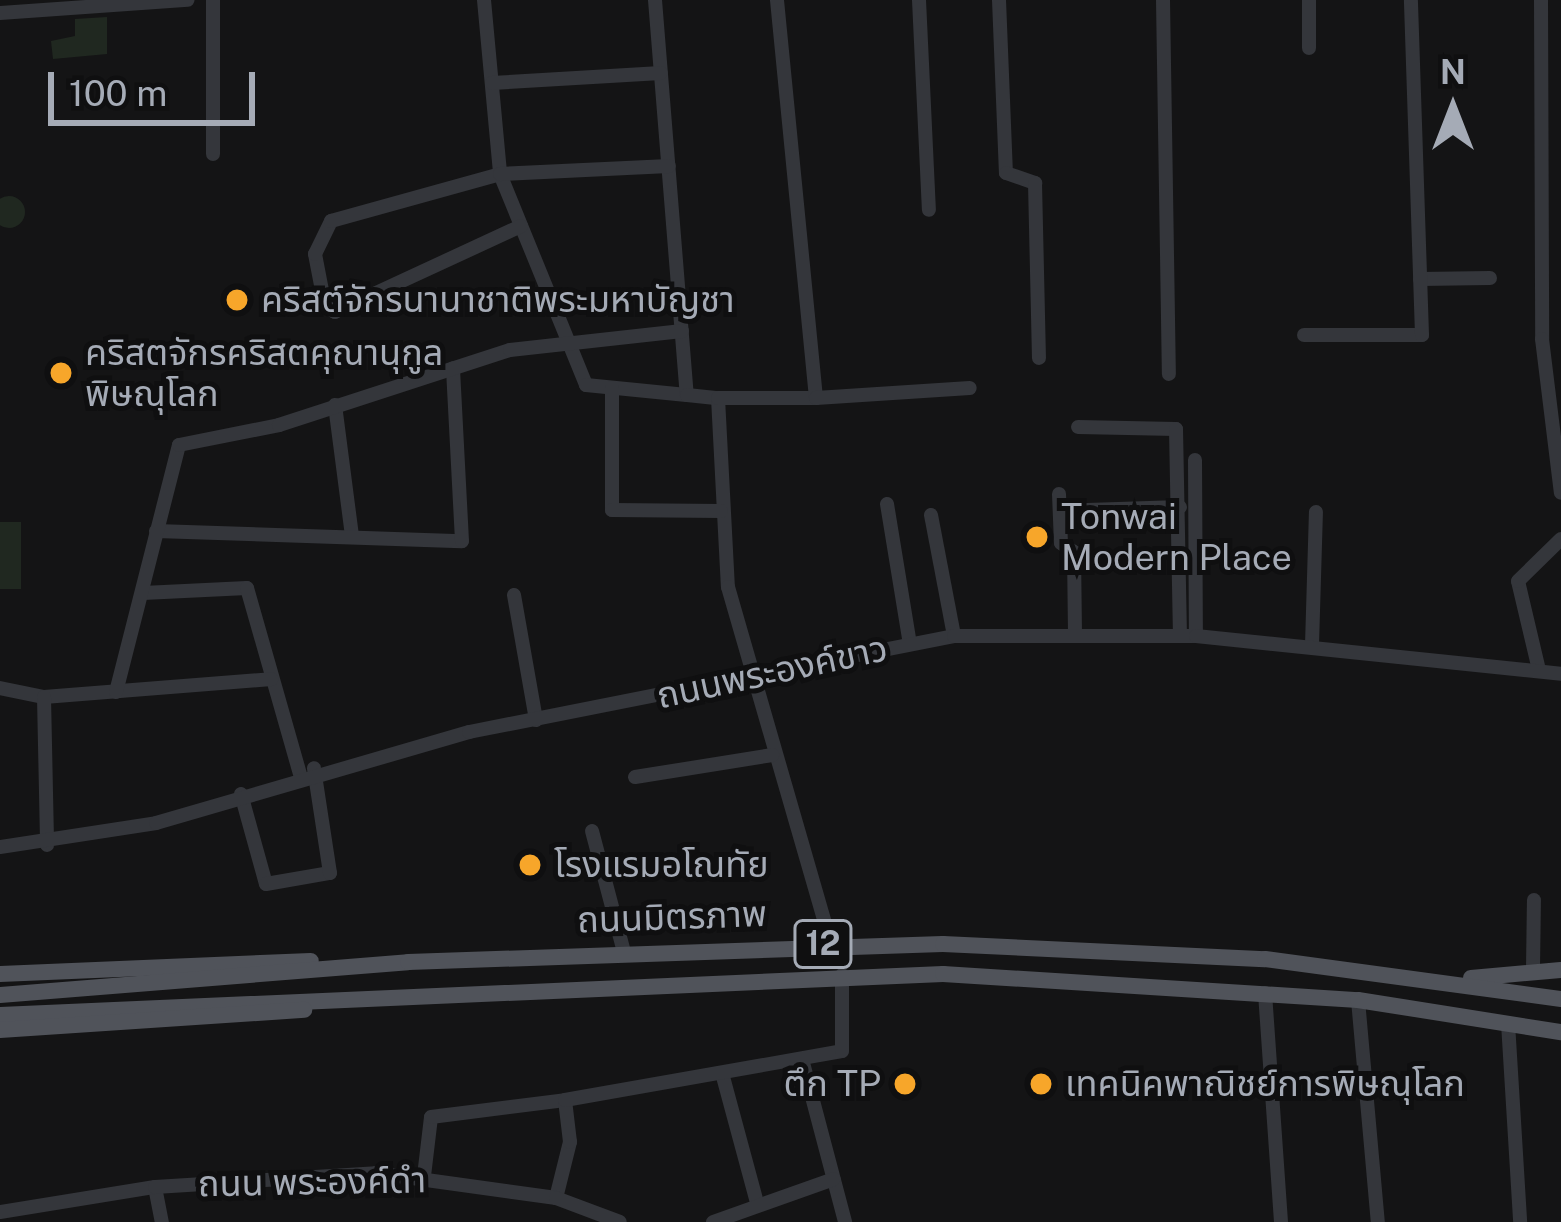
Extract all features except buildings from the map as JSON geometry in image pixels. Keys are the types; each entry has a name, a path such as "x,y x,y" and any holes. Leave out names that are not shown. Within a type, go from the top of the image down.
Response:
{"main road":[{"name":"ถนนมิตรภาพ","path":"0,995 408,962 831,944 1265,959 1561,999"},
{"path":"0,974 408,962"},
{"path":"1452,981 1533,968 1561,970"},
{"name":"ถนนมิตรภาพ","path":"0,1016 842,975 1358,1000 1561,1032"},
{"path":"0,1030 250,1020 369,997"},
{"path":"1528,1026 1561,1045"}],"street":[{"path":"0,13 188,0"},
{"path":"213,0 213,154"},
{"path":"484,0 500,175 586,385 718,398 816,398 970,388"},
{"path":"656,0 687,394"},
{"path":"778,0 816,398"},
{"path":"919,0 928,210"},
{"path":"998,0 1006,173 1034,183 1040,358"},
{"path":"1163,0 1169,374"},
{"path":"1309,0 1309,48"},
{"path":"1304,335 1422,335 1411,0"},
{"path":"1541,0 1553,201 1561,493"},
{"path":"492,83 661,74"},
{"path":"521,226 392,288 325,306 315,254 326,224 500,175 669,166"},
{"path":"1420,279 1490,278"},
{"path":"116,692 179,445 335,405 453,368 682,331"},
{"path":"156,531 462,541 453,368"},
{"path":"612,388 612,510 721,511"},
{"path":"718,398 721,511 749,677 831,944"},
{"path":"335,405 352,536"},
{"path":"1078,428 1174,426 1188,636"},
{"path":"1188,636 1195,460"},
{"path":"1059,494 1061,543 1074,552 1075,634"},
{"path":"886,504 910,644"},
{"path":"1087,510 1180,507"},
{"path":"1312,645 1316,512"},
{"path":"932,515 954,636"},
{"path":"1539,670 1518,581 1561,539"},
{"path":"143,593 247,588 271,679 307,771 331,873 266,884 241,794"},
{"path":"514,595 536,719"},
{"name":"ถนนพระองค์ขาว","path":"0,847 47,845 241,794 307,771 536,719 954,636 1188,636 1312,645 1561,674"},
{"path":"0,688 44,697 271,679"},
{"path":"44,697 47,845"},
{"path":"635,777 772,754"},
{"path":"592,831 624,952"},
{"path":"1533,968 1534,900"},
{"path":"424,1176 431,1117 565,1100 842,1051 842,975"},
{"path":"1265,993 1281,1222"},
{"path":"1358,1000 1378,1222"},
{"path":"1508,1023 1520,1222"},
{"path":"802,1059 845,1222"},
{"path":"722,1073 756,1199"},
{"path":"556,1198 570,1142 565,1100"},
{"name":"ถนน พระองค์ดำ","path":"0,1212 155,1187 424,1176 556,1198 620,1222"},
{"path":"713,1222 756,1199 834,1179"},
{"path":"155,1187 161,1222"}],"shaded area":[{"path":"107,17 107,54 53,59 51,41 75,36 75,19"},
{"path":"9,196 20,201 25,212 20,223 9,228 -2,223 -7,212 -2,201"},
{"path":"0,522 21,522 21,589 0,589"}],"place":[{"name":"คริสต์จักรนานาชาติพระมหาบัญชา","path":"237,300"},
{"name":"คริสตจักรคริสตคุณานุกูล พิษณุโลก","path":"61,373"},
{"name":"Tonwai Modern Place","path":"1037,537"},
{"name":"โรงแรมอโณทัย","path":"530,865"},
{"name":"ตึก TP","path":"905,1084"},
{"name":"เทคนิคพาณิชย์การพิษณุโลก","path":"1041,1084"}]}
